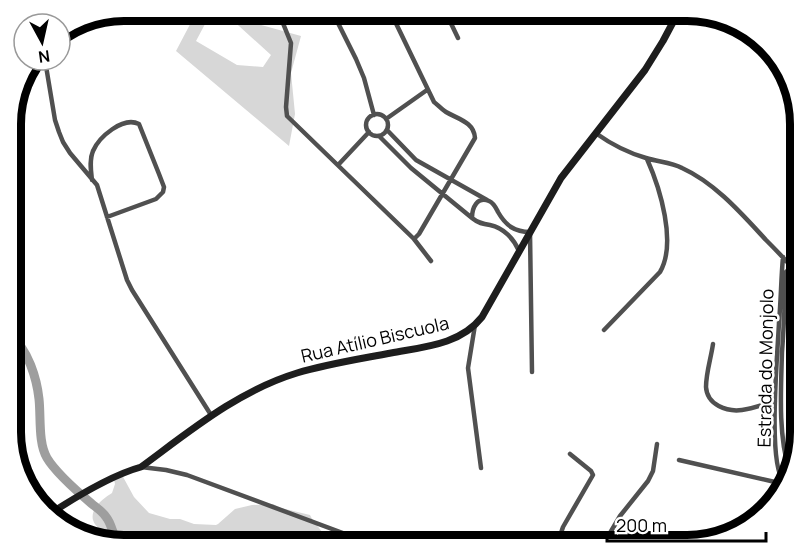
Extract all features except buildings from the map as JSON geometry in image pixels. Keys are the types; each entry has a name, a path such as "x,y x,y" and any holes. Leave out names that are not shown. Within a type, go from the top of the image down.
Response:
{"street":[{"path":"282,21 291,43 286,106 288,116 414,239 431,261"},
{"path":"337,21 364,78 374,115"},
{"path":"395,21 434,102 444,111 470,125 474,131 474,138 414,239"},
{"path":"450,21 458,38"},
{"name":"Rua Atílio Biscuola","path":"56,510 129,470 141,467 211,415 251,392 296,373 430,345 454,339 465,333 482,317 561,178 634,86 674,21"},
{"path":"47,72 59,132 70,153 100,192 127,280 211,415"},
{"path":"386,119 427,90"},
{"path":"379,136 387,130 388,125 386,119 381,115 374,115 367,122 369,132 379,136 411,168 477,222 500,229 514,241 519,251"},
{"path":"92,180 91,158 99,142 114,127 132,121 139,124 162,181 163,192 156,199 107,217"},
{"path":"387,130 416,160 490,201 505,223 514,230 530,232 532,372"},
{"path":"339,164 369,132"},
{"path":"597,134 631,153 680,166 695,174 746,218 790,264"},
{"path":"604,330 665,264 667,236 661,197 648,159"},
{"path":"472,218 472,211 477,202 490,201"},
{"name":"Estrada do Monjolo","path":"781,474 775,435 775,401 783,257"},
{"path":"786,459 781,381 786,272 790,268"},
{"path":"475,325 468,368 481,468"},
{"path":"713,344 706,391 712,402 719,407 737,411 775,401"},
{"path":"615,535 610,533 620,516 653,471 657,444"},
{"path":"561,535 593,474 570,454"},
{"path":"679,460 778,481"},
{"path":"141,467 187,475 348,535"},
{"path":"771,480 778,479"}],"shaded area":[{"path":"192,21 207,21 196,41 237,65 263,67 271,55 234,21 246,21 301,36 291,73 295,114 289,146 176,51"},
{"path":"113,475 122,475 134,497 149,513 170,519 180,519 194,524 216,525 235,509 273,504 310,515 323,535 117,535 102,533 93,520 94,511 98,504 112,493 115,484"}],"waterway":[{"path":"21,348 27,356 36,383 44,452 56,470 105,515 114,535"}]}
